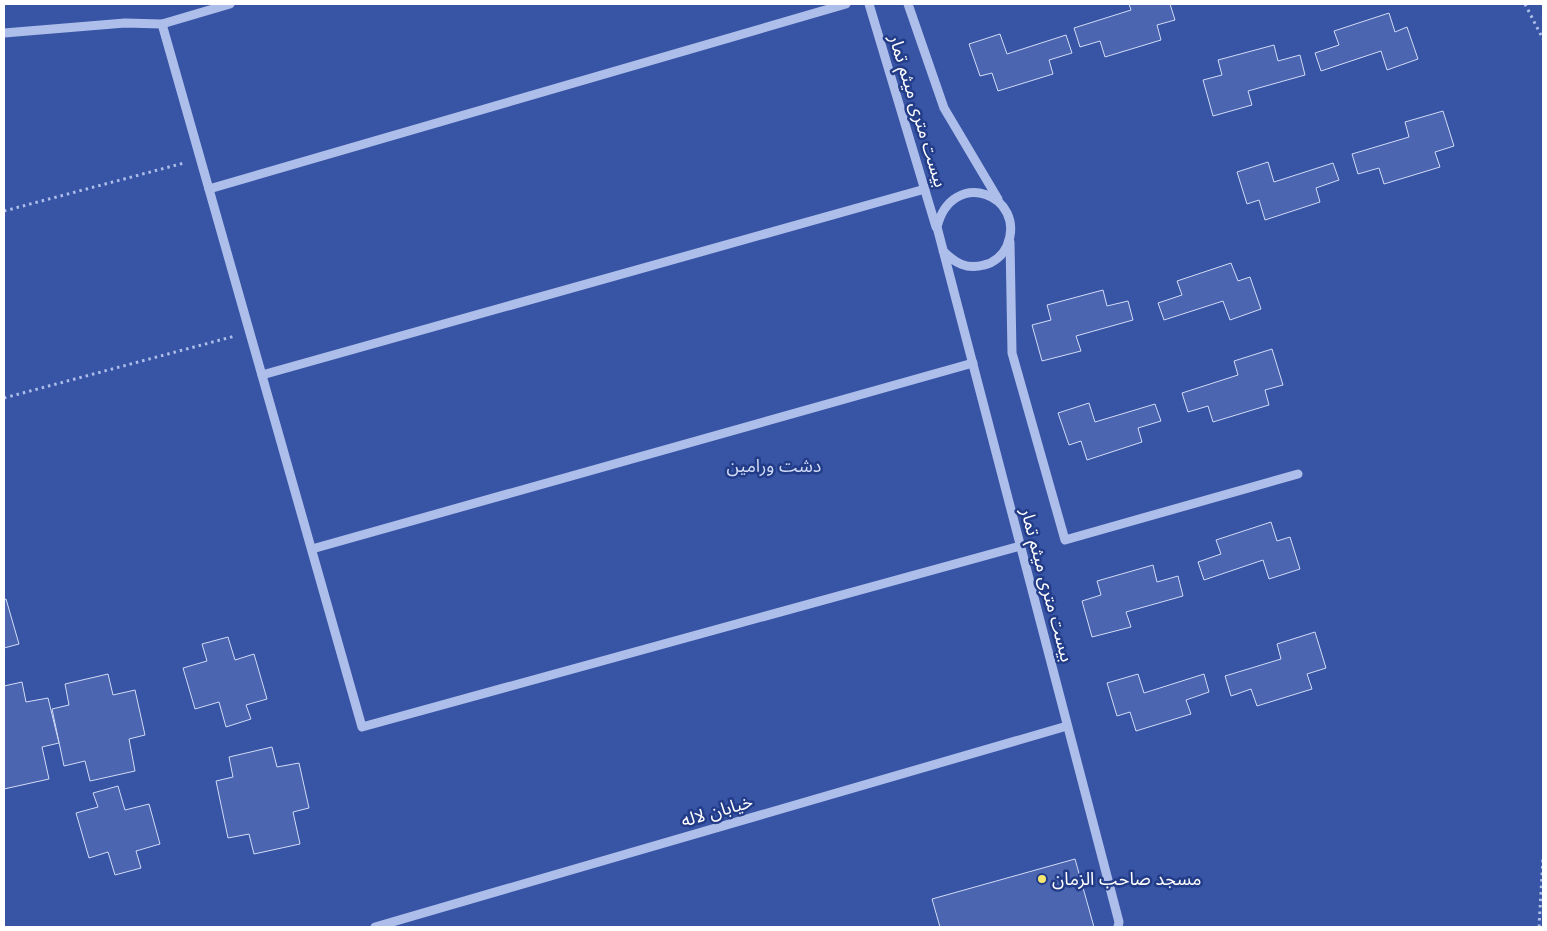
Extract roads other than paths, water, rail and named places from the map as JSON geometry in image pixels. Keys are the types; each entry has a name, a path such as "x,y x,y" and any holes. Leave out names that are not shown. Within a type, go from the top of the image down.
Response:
{"street":[{"path":"4,33 125,23 162,24 230,4"},
{"path":"209,189 846,4"},
{"name":"بیست متری میثم تمار","path":"869,4 936,228"},
{"path":"908,4 944,108 1008,214 1011,226 1012,353 1065,540 1298,474"},
{"path":"162,24 362,727 1020,546"},
{"path":"262,375 925,189"},
{"path":"1001,204 991,197 980,193 967,193 946,205 940,215 936,228 943,251 952,260 974,267 986,265 997,259 1005,250 1010,238"},
{"name":"بیست متری میثم تمار","path":"943,251 1119,922 1118,927"},
{"path":"312,549 973,364"},
{"name":"خیابان لاله","path":"375,927 389,925 1067,726"}],"place":[{"name":"مسجد صاحب الزمان","path":"1042,879"}],"park label":[{"name":"دشت ورامین","path":"774,466"}]}
